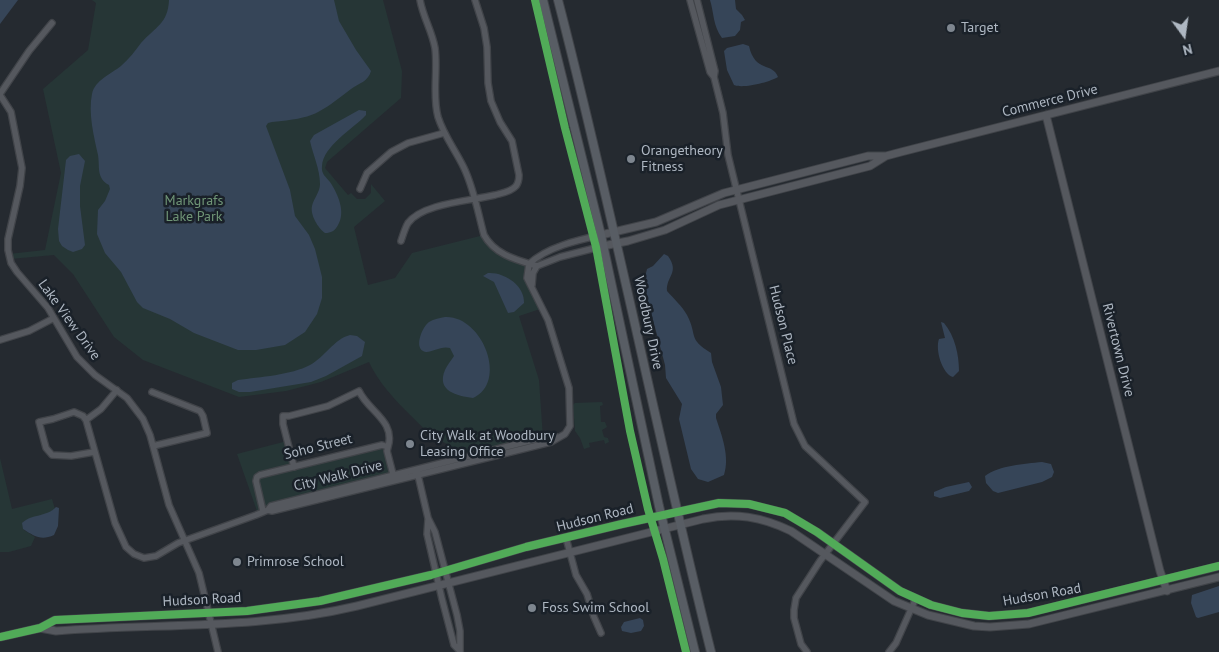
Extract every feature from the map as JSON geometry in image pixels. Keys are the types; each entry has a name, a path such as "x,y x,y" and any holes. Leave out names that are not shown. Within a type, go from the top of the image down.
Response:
{"main road":[{"name":"Woodbury Drive","path":"543,0 601,235 664,529 695,652"},
{"name":"Woodbury Drive","path":"558,0 618,243 680,525 711,652"}],"street":[{"path":"420,0 435,47 438,116 444,133 464,168 484,235 489,243 500,252 538,266"},
{"path":"401,241 407,225 419,214 434,207 474,200 512,189 517,185 519,174 512,141 500,122 491,101 484,28 475,0"},
{"name":"Hudson Place","path":"690,0 710,72 714,77"},
{"name":"Hudson Place","path":"697,0 715,71 714,77 725,124 728,155 794,424 805,446 865,502 833,544"},
{"path":"0,94 29,51 52,23"},
{"name":"Commerce Drive","path":"601,235 669,217 710,198 737,189 868,156 886,156 1219,71"},
{"name":"Lake View Drive","path":"0,94 11,112 21,166 20,189 8,239 10,259 17,272 38,295 54,318 67,342 82,362 98,377 130,401 142,416 153,446 168,501 200,573 218,652"},
{"name":"Rivertown Drive","path":"1046,115 1167,590"},
{"path":"360,189 367,173 391,152 408,143 444,133"},
{"name":"Commerce Drive","path":"603,246 665,230 706,210 740,199 870,166 886,156"},
{"path":"529,264 561,246 601,235"},
{"path":"532,286 533,273 538,266 560,257 603,246"},
{"name":"City Walk Drive","path":"86,420 115,523 122,540 129,551 138,557 150,558 178,543 266,511 272,506 394,478 549,436 557,437 566,433 571,425 569,388 548,320 527,278 529,264"},
{"path":"0,340 28,332 54,318"},
{"path":"94,452 71,456 52,455 46,448 39,422 74,412 83,416 86,420 102,409 117,390"},
{"path":"294,466 283,424 283,416 328,406 358,391 387,426 390,435 387,450 394,478"},
{"path":"152,392 200,411 207,433 153,446"},
{"name":"Soho Street","path":"266,511 256,482 257,477 380,445 388,447"},
{"path":"417,472 428,518 435,532 460,626 460,652"},
{"name":"Hudson Road","path":"0,636 40,628 55,620 209,613 266,609 313,602 355,594 566,538 677,511 719,503 734,503 767,508 785,513 800,520 886,582 931,605 962,613 1005,616 1041,610 1219,566"},
{"name":"Hudson Road","path":"40,628 56,631 212,625 249,623 327,613 716,516 734,515 749,516 791,531 878,591 911,609 960,624 990,627 1012,626 1042,621 1219,577"},
{"path":"428,518 427,534 436,573 454,645 460,652"},
{"path":"566,538 577,576 587,594 601,633"},
{"path":"808,652 801,644 794,618 794,604 799,591 833,544"},
{"path":"889,652 896,643 916,598"}],"green space":[{"name":"Markgrafs Lake Park","path":"92,0 383,0 402,71 401,98 327,162 325,168 348,195 351,193 357,199 365,199 371,193 371,184 385,201 354,227 368,285 395,278 412,253 484,235 492,246 529,264 527,272 543,308 519,316 539,380 543,438 453,460 447,444 439,440 437,442 400,405 382,384 369,362 321,382 286,391 239,397 143,360 114,337 73,274 54,255 10,259 9,254 45,250 61,173 43,89 88,50 96,3"},
{"path":"602,402 603,405 600,406 601,422 605,422 607,427 602,430 604,437 608,438 609,442 605,444 604,440 589,443 590,447 584,449 575,431 573,405 575,403"},
{"path":"287,441 294,466 380,445 388,447 393,475 258,514 237,454"},
{"path":"0,458 12,509 52,499 55,509 23,522 24,530 35,537 31,546 9,552 0,552"}],"water":[{"path":"0,0 18,0 0,24"},
{"path":"169,0 334,0 339,21 371,71 365,80 323,109 298,119 272,122 266,126 290,190 295,216 309,235 315,249 322,277 322,298 317,314 305,332 285,345 256,350 238,350 194,333 170,319 143,308 137,302 121,272 105,253 97,234 98,210 105,201 110,189 99,172 91,117 92,94 96,85 121,66 160,24 166,15"},
{"path":"710,0 735,0 736,9 745,20 741,22 740,30 735,36 722,38 715,24"},
{"path":"743,44 749,46 755,60 759,64 776,72 778,77 756,84 734,85 727,70 724,51 727,48"},
{"path":"359,110 366,111 366,115 339,138 327,152 322,166 324,175 336,192 341,209 340,220 336,229 325,233 317,225 312,213 312,206 319,190 320,178 310,141 314,135"},
{"path":"79,154 85,161 80,186 80,206 85,245 82,249 73,252 62,246 59,241 58,229 66,160 70,156"},
{"path":"664,254 668,256 673,267 667,291 687,315 696,340 711,353 712,362 721,387 723,405 716,414 716,418 724,447 726,468 724,475 708,482 698,479 691,469 679,419 682,404 666,378 665,365 644,281 647,269 653,266"},
{"path":"488,273 501,275 518,286 524,303 514,312 508,313 494,282 483,276"},
{"path":"445,317 458,319 470,327 480,338 486,351 490,365 489,378 484,390 473,398 455,394 446,388 443,383 445,370 454,356 450,348 446,347 425,352 420,348 420,336 427,324 433,320"},
{"path":"941,322 948,328 957,352 959,371 953,377 949,375 940,361 938,343 939,339 945,338"},
{"path":"350,335 357,336 365,342 362,356 326,376 311,382 250,392 239,392 232,389 232,383 238,380 285,373 310,365 339,340"},
{"path":"1042,462 1051,464 1054,472 1052,477 1042,482 998,493 993,491 986,483 985,476 998,469"},
{"path":"969,482 972,487 969,491 940,498 934,496 934,492 946,487"},
{"path":"56,507 59,508 58,526 54,535 41,538 23,529 22,523 26,520"},
{"path":"1219,586 1219,612 1196,617 1191,603 1192,595"},
{"path":"640,618 643,620 644,626 641,631 631,633 622,631 621,627 624,622"}],"cycle path":[{"path":"535,0 565,128 596,247 630,431 648,509 663,559 686,652"},
{"path":"0,637 40,628 55,620 247,611 320,601 431,575 526,547 719,503 749,504 785,513 817,532 900,591 931,605 962,613 989,616 1028,613 1219,566"}],"place":[{"name":"Target","path":"951,28"},
{"name":"Orangetheory Fitness","path":"631,159"},
{"name":"City Walk at Woodbury Leasing Office","path":"410,444"},
{"name":"Primrose School","path":"237,562"},
{"name":"Foss Swim School","path":"532,608"}]}
